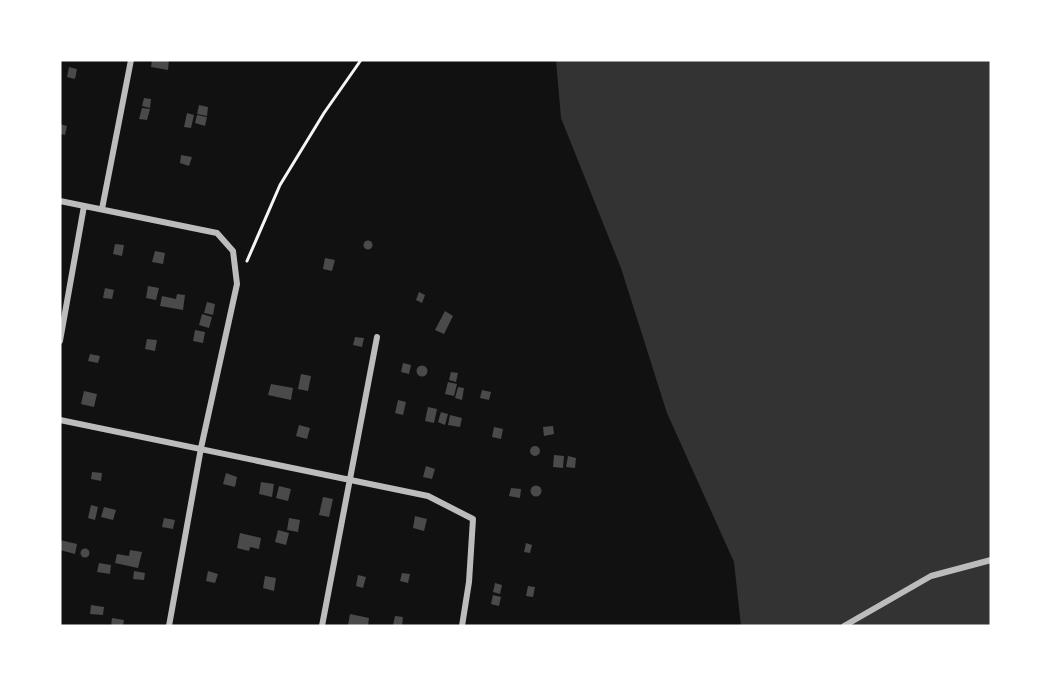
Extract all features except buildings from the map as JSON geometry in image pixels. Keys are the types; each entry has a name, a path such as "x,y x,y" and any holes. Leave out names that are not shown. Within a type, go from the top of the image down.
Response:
{"street":[{"path":"102,209 131,60"},
{"path":"60,201 217,233 233,251 237,284 201,448 169,626"},
{"path":"60,341 84,206"},
{"path":"322,626 352,479 377,337"},
{"path":"60,420 428,496 473,519 469,582 462,626"},
{"path":"844,626 931,576 991,561"}],"path":[{"path":"237,284 280,185 324,113 361,60"}],"shaded area":[{"path":"556,60 991,60 991,626 741,626 734,562 667,413 621,268 561,118"}]}
